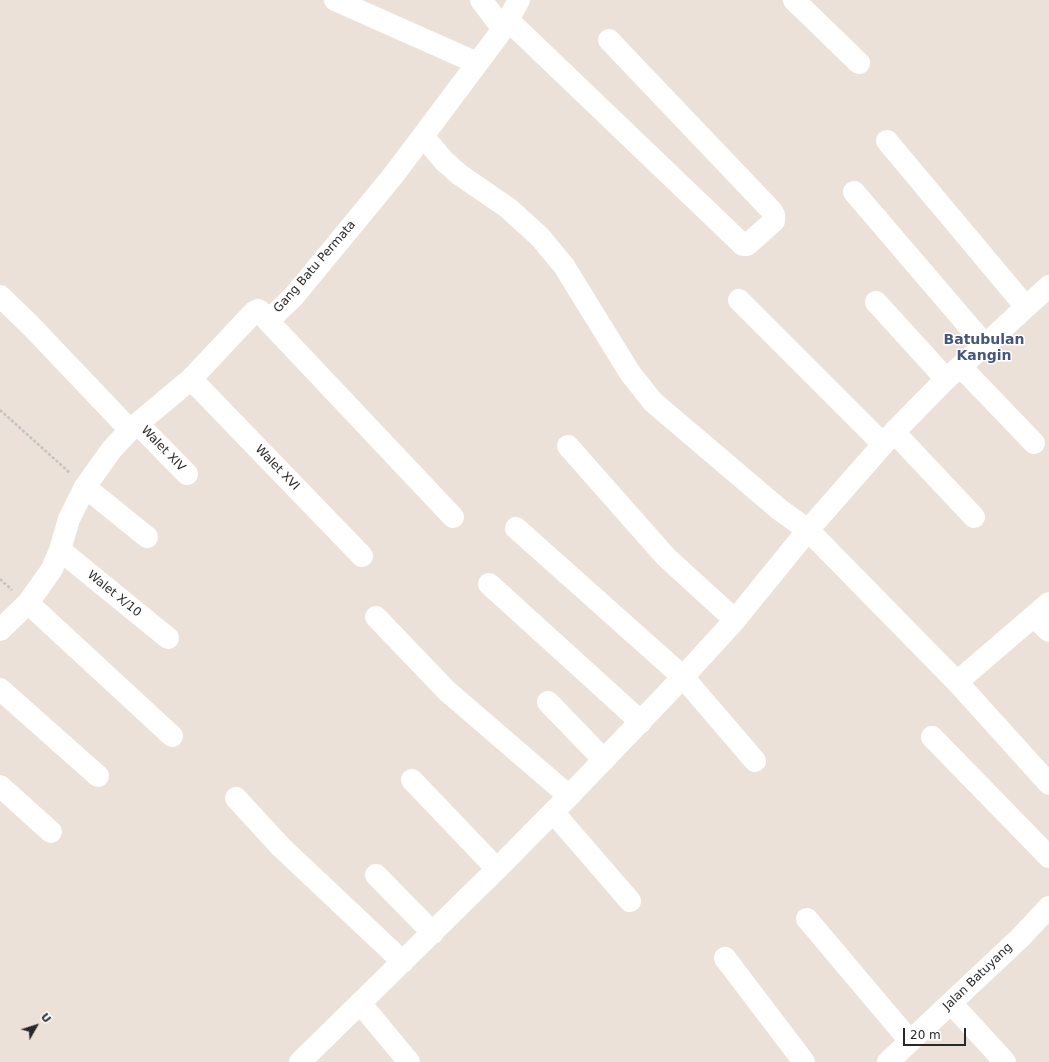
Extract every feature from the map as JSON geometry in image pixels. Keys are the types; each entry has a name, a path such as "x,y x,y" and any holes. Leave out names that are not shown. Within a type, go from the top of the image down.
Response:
{"street":[{"path":"335,0 478,63"},
{"path":"481,0 743,245 747,245 774,221 774,215 771,210 609,40"},
{"name":"Gang Batu Permata","path":"0,628 28,603 52,569 60,550 69,519 85,487 91,476 112,449 134,427 191,379 254,312 258,310 260,311 268,321 294,296 392,177 506,25 518,0"},
{"path":"794,0 859,62"},
{"path":"423,136 444,161 460,175 508,208 540,238 564,266 630,373 652,402 780,510 808,530 957,682 1049,784"},
{"path":"887,141 1026,307"},
{"path":"854,192 985,346"},
{"path":"300,1062 496,870 641,722 736,620 808,530 889,438 954,373 1049,288"},
{"name":"Walet XIV","path":"0,296 134,427 187,474"},
{"path":"739,300 974,517"},
{"path":"876,302 1034,443"},
{"path":"268,321 453,517"},
{"name":"Walet XVI","path":"191,379 362,556"},
{"path":"568,446 666,557 736,620"},
{"path":"85,487 147,537"},
{"path":"516,528 682,678 755,761"},
{"name":"Walet X/10","path":"60,550 168,638"},
{"path":"489,584 641,722"},
{"path":"28,603 172,736"},
{"path":"376,617 448,691 569,796"},
{"path":"957,682 1044,617"},
{"path":"0,689 98,776"},
{"path":"548,702 604,760"},
{"path":"932,737 1049,858"},
{"path":"412,780 496,870"},
{"path":"0,786 51,832"},
{"path":"236,798 281,847 402,962"},
{"path":"553,812 630,901"},
{"path":"376,875 432,933"},
{"name":"Jalan Batuyang","path":"888,1062 1021,937 1049,907"},
{"path":"807,918 910,1041"},
{"path":"725,958 804,1062"},
{"path":"360,1003 409,1062"},
{"path":"951,1003 1005,1062"}],"path":[{"path":"0,410 85,487"}],"district":[{"name":"Batubulan Kangin","path":"984,348"}]}
